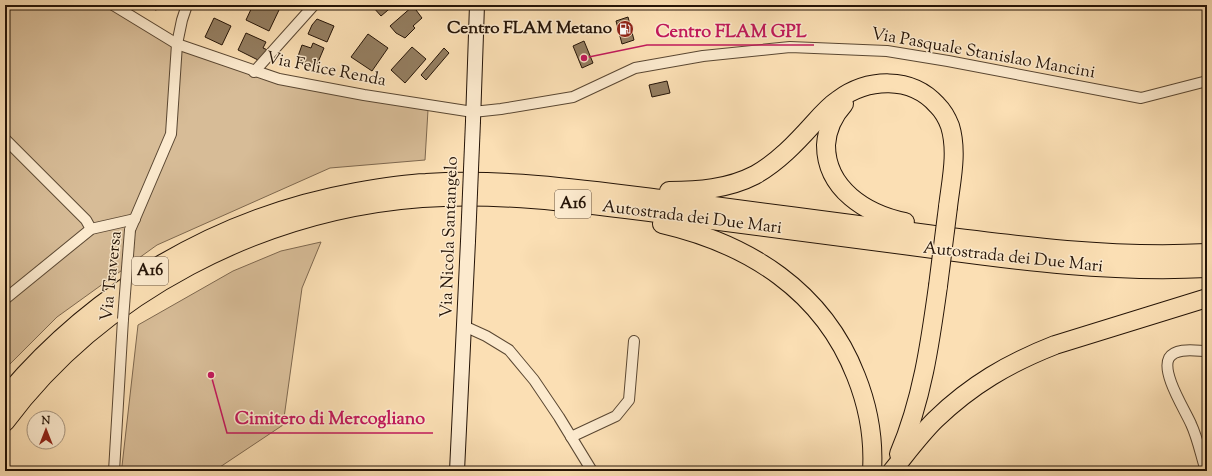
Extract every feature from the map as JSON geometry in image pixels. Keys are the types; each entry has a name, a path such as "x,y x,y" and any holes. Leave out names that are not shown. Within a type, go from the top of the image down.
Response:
{"highway":[{"path":"328,197 357,187 385,180 454,174 528,176 661,190 702,190 741,181 765,169 788,150 837,100 861,88 873,84 884,83 904,85 923,92 940,108 950,125 953,141 952,168 938,286 929,347 920,393 908,432 891,471"},
{"path":"861,88 842,106 831,123 828,132 826,154 828,165 837,182 852,199 873,211 897,220 926,225 1026,238 1185,254"},
{"name":"Autostrada dei Due Mari","path":"5,397 43,355 66,333 112,296 154,269 210,238 271,214 328,197 386,187 423,183 485,182 528,184 614,193 1032,247 1110,254 1207,253"},
{"path":"423,198 486,202 653,222 690,231 709,238 765,265 794,287 809,301 829,325 846,352 859,384 868,414 872,448 872,471"},
{"name":"Autostrada dei Due Mari","path":"5,422 42,378 76,345 138,297 189,266 246,239 306,218 353,207 386,202 423,198 528,199 611,207 1022,261 1108,269 1153,270 1207,268"},
{"path":"891,471 922,434 944,411 970,390 999,370 1036,352 1055,345 1207,298"}],"main road":[{"name":"Via Nicola Santangelo","path":"457,471 477,5"}],"street":[{"name":"Via Felice Renda","path":"113,5 177,44 254,72 279,79 473,116"},
{"name":"Via Traversa","path":"114,471 130,230 171,134 177,44 187,5"},
{"path":"254,72 314,5"},
{"name":"Via Pasquale Stanislao Mancini","path":"473,116 501,109 573,96 635,68 703,56 790,47 887,51 956,62 1141,98 1207,81"},
{"path":"5,139 86,220 91,229"},
{"path":"5,299 91,229 135,219"},
{"path":"464,326 486,336 509,350 534,380 592,471"},
{"path":"571,437 616,416 630,400 634,341"},
{"path":"1206,471 1192,424 1176,394 1169,374 1168,363 1169,357 1183,350 1207,351"}],"shaded area":[{"path":"5,5 106,5 170,44 269,81 428,110 425,160 330,168 157,245 57,317 5,369"},
{"path":"321,242 302,288 283,425 214,471 126,471 122,466 138,325 233,271 281,251"}],"building":[{"path":"154,5 167,5 168,7 155,10"},
{"path":"253,5 268,5 279,10 269,31 246,20"},
{"path":"367,5 394,5 381,16 373,7 370,9"},
{"path":"413,6 422,18 413,26 415,28 405,38 396,33 390,26"},
{"path":"628,17 634,40 622,44 616,21"},
{"path":"214,18 231,26 222,45 205,37"},
{"path":"317,19 334,26 327,42 308,34 312,25"},
{"path":"246,33 266,42 263,48 270,51 260,61 238,50"},
{"path":"368,34 388,48 372,71 351,57"},
{"path":"584,41 593,63 582,68 573,46"},
{"path":"313,43 324,48 316,67 297,59 302,45 311,48"},
{"path":"412,47 426,59 405,83 391,70"},
{"path":"444,48 449,53 426,80 421,75"},
{"path":"667,81 670,93 652,97 649,85"}],"place":[{"name":"Centro FLAM Metano","path":"625,29"},
{"name":"Centro FLAM GPL","path":"584,58"},
{"name":"Cimitero di Mercogliano","path":"211,375"}]}
